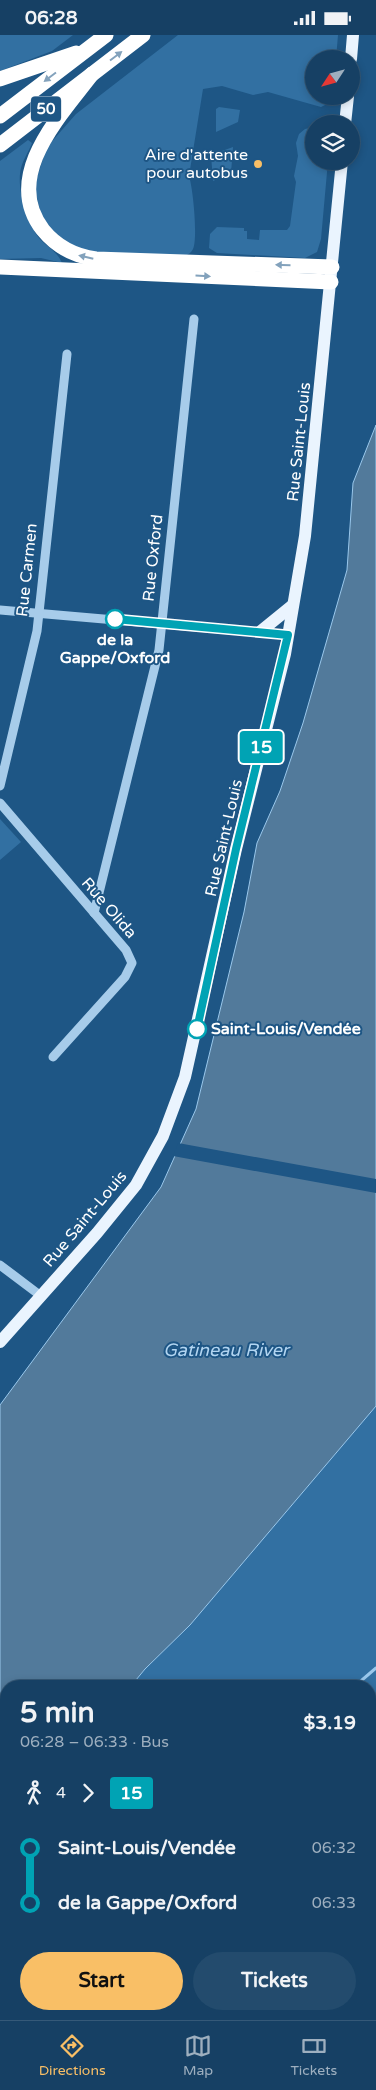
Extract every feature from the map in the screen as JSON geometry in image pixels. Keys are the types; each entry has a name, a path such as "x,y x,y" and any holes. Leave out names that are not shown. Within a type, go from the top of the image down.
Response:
{"highway":[{"name":"50","path":"0,116 106,35"},
{"name":"50","path":"0,145 143,35"},
{"path":"0,79 89,48"},
{"path":"92,74 47,135 34,159 30,174 29,195 32,209 42,228 59,245 79,255 96,259 331,275"},
{"path":"0,267 331,275"}],"main road":[{"path":"352,50 353,35"},
{"name":"Rue Saint-Louis","path":"0,1342 133,1190 154,1157 173,1113 192,1049 236,849 288,635 310,493 341,170"},
{"path":"261,631 293,605"}],"street":[{"name":"Rue Oxford","path":"94,913 155,671 194,319"},
{"name":"Rue Carmen","path":"0,786 32,653 67,354"},
{"path":"0,610 261,631 288,635"},
{"name":"Rue Olida","path":"0,803 130,955 130,969 54,1057"},
{"path":"0,1265 41,1296"}],"shaded area":[{"path":"0,35 73,35 52,51 0,71"},
{"path":"178,35 338,35 337,50 305,50 305,102 268,92 253,95 222,86 203,89 189,176 195,224 194,243 191,252 180,258 88,253 60,242 43,223 35,190 36,180 47,147 76,114"},
{"path":"219,107 240,110 238,122 216,132 216,109"},
{"path":"305,129 305,170 327,170 321,239 317,252 305,258 217,253 209,248 210,234 217,227 244,228 244,231 247,231 247,239 259,240 260,230 287,230 290,226 296,182 294,176 298,156 296,143 299,134"},
{"path":"28,140 32,143 22,165 20,176 21,195 30,224 39,238 57,255 62,263 41,258 0,259 0,161"},
{"path":"233,147 231,173 213,181 211,155"},
{"path":"0,819 21,842 0,860"},
{"path":"376,1406 376,1680 136,1680 190,1625"}],"water":[{"name":"Gatineau River","path":"376,425 376,1406 190,1625 136,1680 0,1680 0,1405 161,1187 196,1109 244,912 257,843 280,791 303,723 347,570 353,483"}],"pier":[{"path":"178,1143 376,1179 376,1193 173,1156"}],"waterway":[{"path":"362,1680 376,1668"}],"bus line":[{"name":"15","path":"115,619 288,635 236,849 197,1029"}],"place":[{"name":"Aire d'attente pour autobus","path":"258,164"},
{"name":"de la Gappe/Oxford","path":"115,619"},
{"name":"Saint-Louis/Vendée","path":"197,1029"}]}
